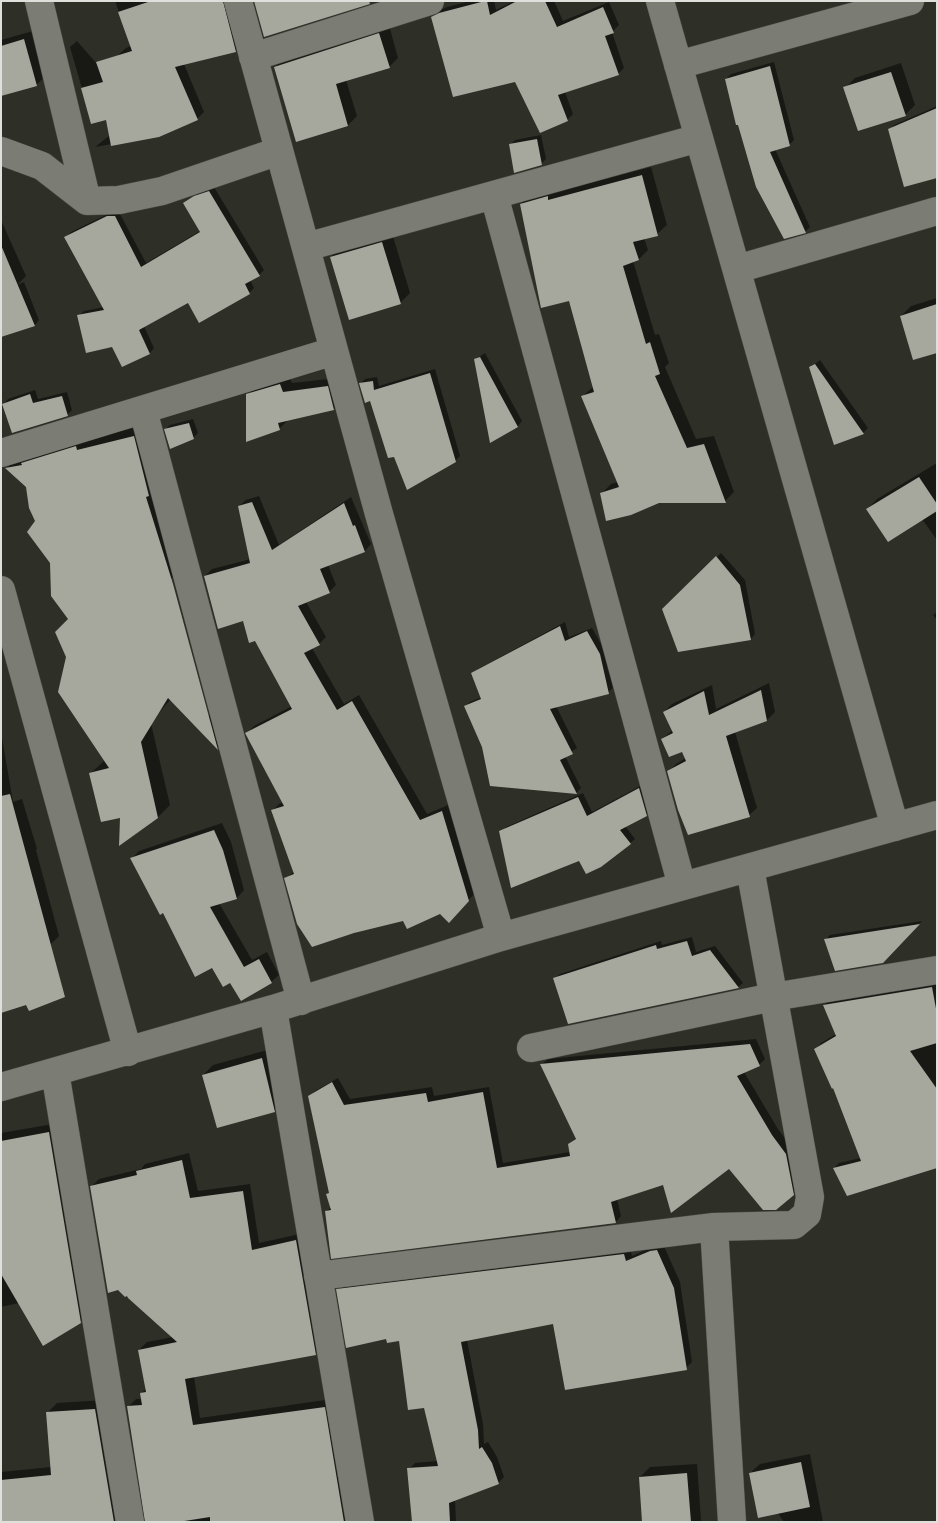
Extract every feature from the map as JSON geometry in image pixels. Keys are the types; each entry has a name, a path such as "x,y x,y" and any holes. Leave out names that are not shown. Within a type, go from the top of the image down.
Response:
{"street":[{"path":"39,1 87,201"},
{"path":"238,1 379,514 501,937"},
{"path":"253,57 430,1"},
{"path":"660,1 896,827"},
{"path":"678,65 910,1"},
{"path":"306,247 699,138"},
{"path":"1,151 42,166 87,201 119,200 162,191 280,151"},
{"path":"494,195 682,886"},
{"path":"737,269 937,211"},
{"path":"1,453 334,351"},
{"path":"143,410 301,1001"},
{"path":"1,590 128,1052"},
{"path":"1,1087 301,1001 501,937 896,827 936,818"},
{"path":"318,1276 714,1226 794,1225 807,1214 810,1197 750,868"},
{"path":"531,1048 773,997 937,970"},
{"path":"273,1009 360,1522"},
{"path":"55,1072 130,1522"},
{"path":"714,1226 732,1522"}],"building":[{"path":"151,1 223,1 236,52 175,67 198,120 159,137 111,146 106,120 91,124 81,88 103,82 96,62 132,51 118,12"},
{"path":"254,1 369,1 370,4 264,37"},
{"path":"487,1 490,15 517,1 545,1 557,27 603,7 614,33 605,36 619,75 558,95 568,121 540,133 515,82 453,97 431,17 439,13"},
{"path":"379,33 390,68 336,84 348,126 296,142 274,67"},
{"path":"24,39 37,86 1,96 1,46"},
{"path":"770,66 790,146 770,152 806,233 784,239 756,187 738,125 736,125 725,79"},
{"path":"891,72 906,116 858,131 843,87"},
{"path":"937,108 937,178 904,187 888,129"},
{"path":"537,139 542,165 514,173 509,144"},
{"path":"642,175 658,236 633,242 639,260 623,266 646,344 650,342 660,374 655,376 687,448 704,444 726,503 659,503 631,515 606,521 600,493 619,487 581,396 594,392 569,301 541,308 520,204 548,196 548,200"},
{"path":"209,191 260,276 245,284 250,294 199,323 188,303 139,330 150,354 122,367 112,347 86,353 77,315 104,310 64,237 107,216 115,216 141,267 200,232 183,203 194,196"},
{"path":"382,242 401,304 349,320 330,257"},
{"path":"1,245 35,326 1,337"},
{"path":"937,304 937,353 913,360 900,316"},
{"path":"480,357 518,427 490,443 474,359"},
{"path":"815,364 864,434 834,445 809,367"},
{"path":"430,373 456,462 407,490 394,457 388,458 370,401 365,403 359,383 373,381 374,390"},
{"path":"280,384 283,392 328,386 334,410 278,423 280,430 246,442 246,394"},
{"path":"30,394 33,403 62,396 68,416 12,433 2,404"},
{"path":"189,423 194,439 170,449 164,429"},
{"path":"134,436 149,496 146,497 173,584 218,750 168,698 141,742 158,818 119,846 120,818 101,822 89,773 109,768 58,692 66,657 55,632 68,619 51,596 50,563 27,532 35,521 29,508 26,487 5,468 22,465 21,463 76,446 77,450"},
{"path":"919,477 937,504 937,511 888,542 866,509"},
{"path":"252,502 272,550 344,503 353,526 355,525 365,552 320,569 330,593 298,606 320,645 304,653 337,710 352,701 420,820 442,811 469,901 449,923 440,914 407,929 403,921 354,933 312,947 297,924 284,878 294,874 271,810 284,806 245,733 292,709 255,641 249,643 243,621 218,629 204,576 250,563 238,506"},
{"path":"716,556 740,585 751,640 678,652 662,609"},
{"path":"560,626 565,641 587,631 600,654 609,694 550,709 573,754 560,760 577,794 490,786 482,747 464,706 481,699 471,673"},
{"path":"761,690 767,721 726,736 750,817 688,835 678,810 667,771 686,761 682,752 669,757 661,739 673,733 663,712 704,691 709,715"},
{"path":"639,788 647,816 620,830 631,844 601,867 586,874 579,861 511,888 499,831 578,797 587,816"},
{"path":"10,794 65,997 29,1011 26,1005 1,1013 1,796"},
{"path":"214,830 223,850 237,899 210,907 244,967 259,959 272,983 241,1001 230,983 223,987 212,968 195,977 163,913 160,915 130,858"},
{"path":"920,924 883,963 835,971 824,939"},
{"path":"687,941 692,956 710,950 739,988 568,1024 553,978 656,945 657,949"},
{"path":"932,987 937,1014 937,1043 910,1051 937,1089 937,1168 847,1196 833,1168 861,1161 833,1088 814,1049 836,1036 823,1005"},
{"path":"750,1044 760,1066 737,1076 772,1135 786,1154 794,1195 776,1210 763,1210 729,1169 671,1213 663,1185 611,1202 616,1223 331,1259 325,1211 331,1210 326,1194 329,1193 308,1096 332,1082 344,1105 426,1093 428,1102 483,1092 497,1168 570,1156 568,1144 576,1139 540,1064"},
{"path":"262,1058 275,1112 217,1128 202,1075"},
{"path":"49,1132 81,1323 43,1346 1,1274 1,1141"},
{"path":"182,1160 190,1198 243,1191 252,1250 296,1240 316,1355 185,1379 193,1425 325,1407 344,1522 210,1522 210,1517 178,1522 145,1522 127,1406 142,1405 140,1393 146,1392 138,1350 177,1342 127,1296 125,1297 118,1290 108,1293 90,1186 137,1175 136,1171"},
{"path":"657,1250 674,1288 687,1370 565,1390 553,1324 461,1342 478,1430 479,1449 482,1447 492,1463 499,1484 449,1503 450,1522 412,1522 407,1468 438,1466 424,1408 408,1410 399,1341 387,1343 386,1339 346,1348 336,1289 624,1254 626,1261"},
{"path":"95,1409 114,1522 1,1522 1,1480 51,1475 46,1412"},
{"path":"801,1462 810,1507 758,1518 749,1473"},
{"path":"687,1473 691,1522 642,1522 639,1477"}]}
